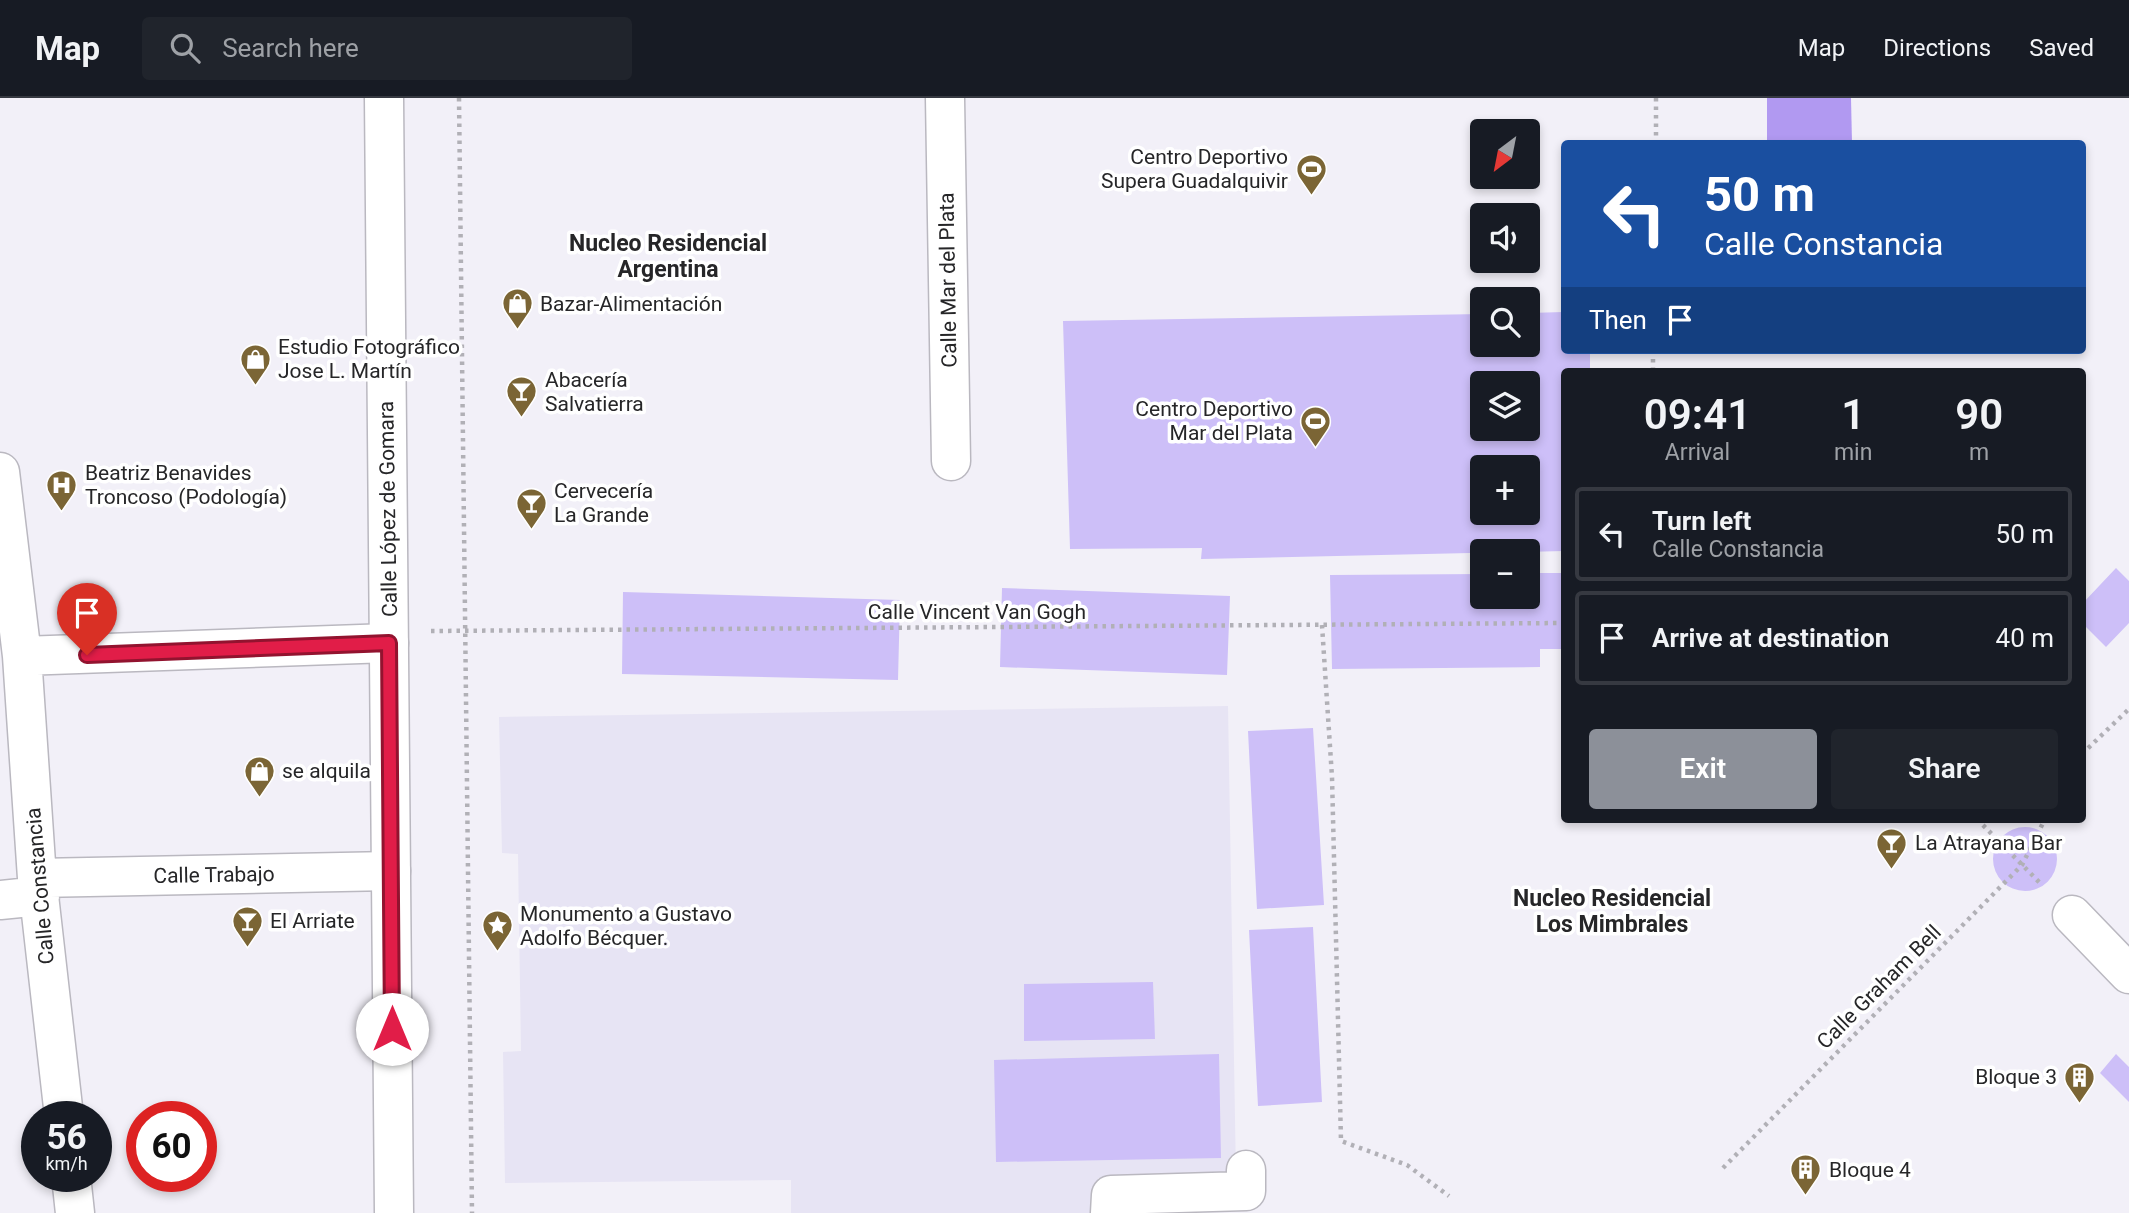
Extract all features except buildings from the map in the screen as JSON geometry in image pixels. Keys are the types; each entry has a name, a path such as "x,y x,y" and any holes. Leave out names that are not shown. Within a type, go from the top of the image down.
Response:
{"street":[{"name":"Calle López de Gomara","path":"384,98 394,1213"},
{"name":"Calle Mar del Plata","path":"945,98 951,461"},
{"name":"Calle Constancia","path":"0,472 22,656 38,887 62,1101"},
{"path":"22,656 389,637"},
{"name":"Calle Trabajo","path":"0,900 38,887 391,871"},
{"path":"2071,915 2129,974"},
{"path":"1110,1213 1111,1195 1246,1191 1247,1170"},
{"path":"73,1192 75,1213"}],"path":[{"path":"459,98 472,1213"},
{"path":"1656,98 1656,140"},
{"name":"Calle Vincent Van Gogh","path":"389,637 465,631 1561,623"},
{"path":"1322,625 1332,777 1341,1141 1407,1165 1449,1196"},
{"path":"2086,750 2129,709"},
{"path":"1982,823 2071,915"},
{"name":"Calle Graham Bell","path":"1723,1168 2022,865 2043,823"}],"shaded area":[{"path":"1767,98 1851,98 1852,140 1767,140"},
{"name":"Centro Deportivo Mar del Plata","path":"1561,312 1561,354 1590,354 1590,368 1561,368 1561,551 1540,552 1540,539 1470,539 1470,553 1201,559 1202,548 1070,549 1063,321 1470,314 1470,357 1540,357 1540,313"},
{"path":"2116,568 2129,581 2129,623 2106,647 2086,627 2086,600"},
{"path":"1540,573 1561,573 1561,649 1540,649 1540,667 1332,669 1330,575 1470,574 1470,609 1540,609"},
{"path":"1002,588 1230,596 1227,675 1000,667"},
{"path":"623,592 900,600 898,680 622,674"},
{"path":"1228,706 1236,1177 1098,1178 1098,1213 791,1213 791,1180 505,1183 503,1052 521,1051 518,854 502,853 499,717"},
{"path":"1313,728 1324,905 1257,909 1248,731"},
{"path":"2025,827 2043,833 2051,841 2057,859 2051,877 2043,885 2025,891 2007,885 1999,877 1993,859 1999,841 2007,833"},
{"path":"1313,927 1322,1102 1258,1106 1249,930"},
{"path":"1153,982 1155,1039 1024,1041 1024,984"},
{"path":"1219,1054 1221,1158 996,1162 994,1060"},
{"path":"2116,1054 2129,1067 2129,1102 2100,1073"}],"place":[{"name":"Centro Deportivo Supera Guadalquivir","path":"1311,196"},
{"name":"Bazar-Alimentación","path":"517,331"},
{"name":"Estudio Fotográfico Jose L. Martín","path":"255,386"},
{"name":"Abacería Salvatierra","path":"522,419"},
{"name":"Centro Deportivo Mar del Plata","path":"1316,448"},
{"name":"Beatriz Benavides Troncoso (Podología)","path":"62,512"},
{"name":"Cervecería La Grande","path":"531,530"},
{"name":"se alquila","path":"259,798"},
{"name":"La Atrayana Bar","path":"1892,870"},
{"name":"El Arriate","path":"247,948"},
{"name":"Monumento a Gustavo Adolfo Bécquer.","path":"497,953"},
{"name":"Bloque 3","path":"2080,1104"},
{"name":"Bloque 4","path":"1806,1197"}],"district":[{"name":"Nucleo Residencial Argentina","path":"668,256"},
{"name":"Nucleo Residencial Los Mimbrales","path":"1612,911"}],"route":[{"path":"87,655 389,643 392,1029"}]}
